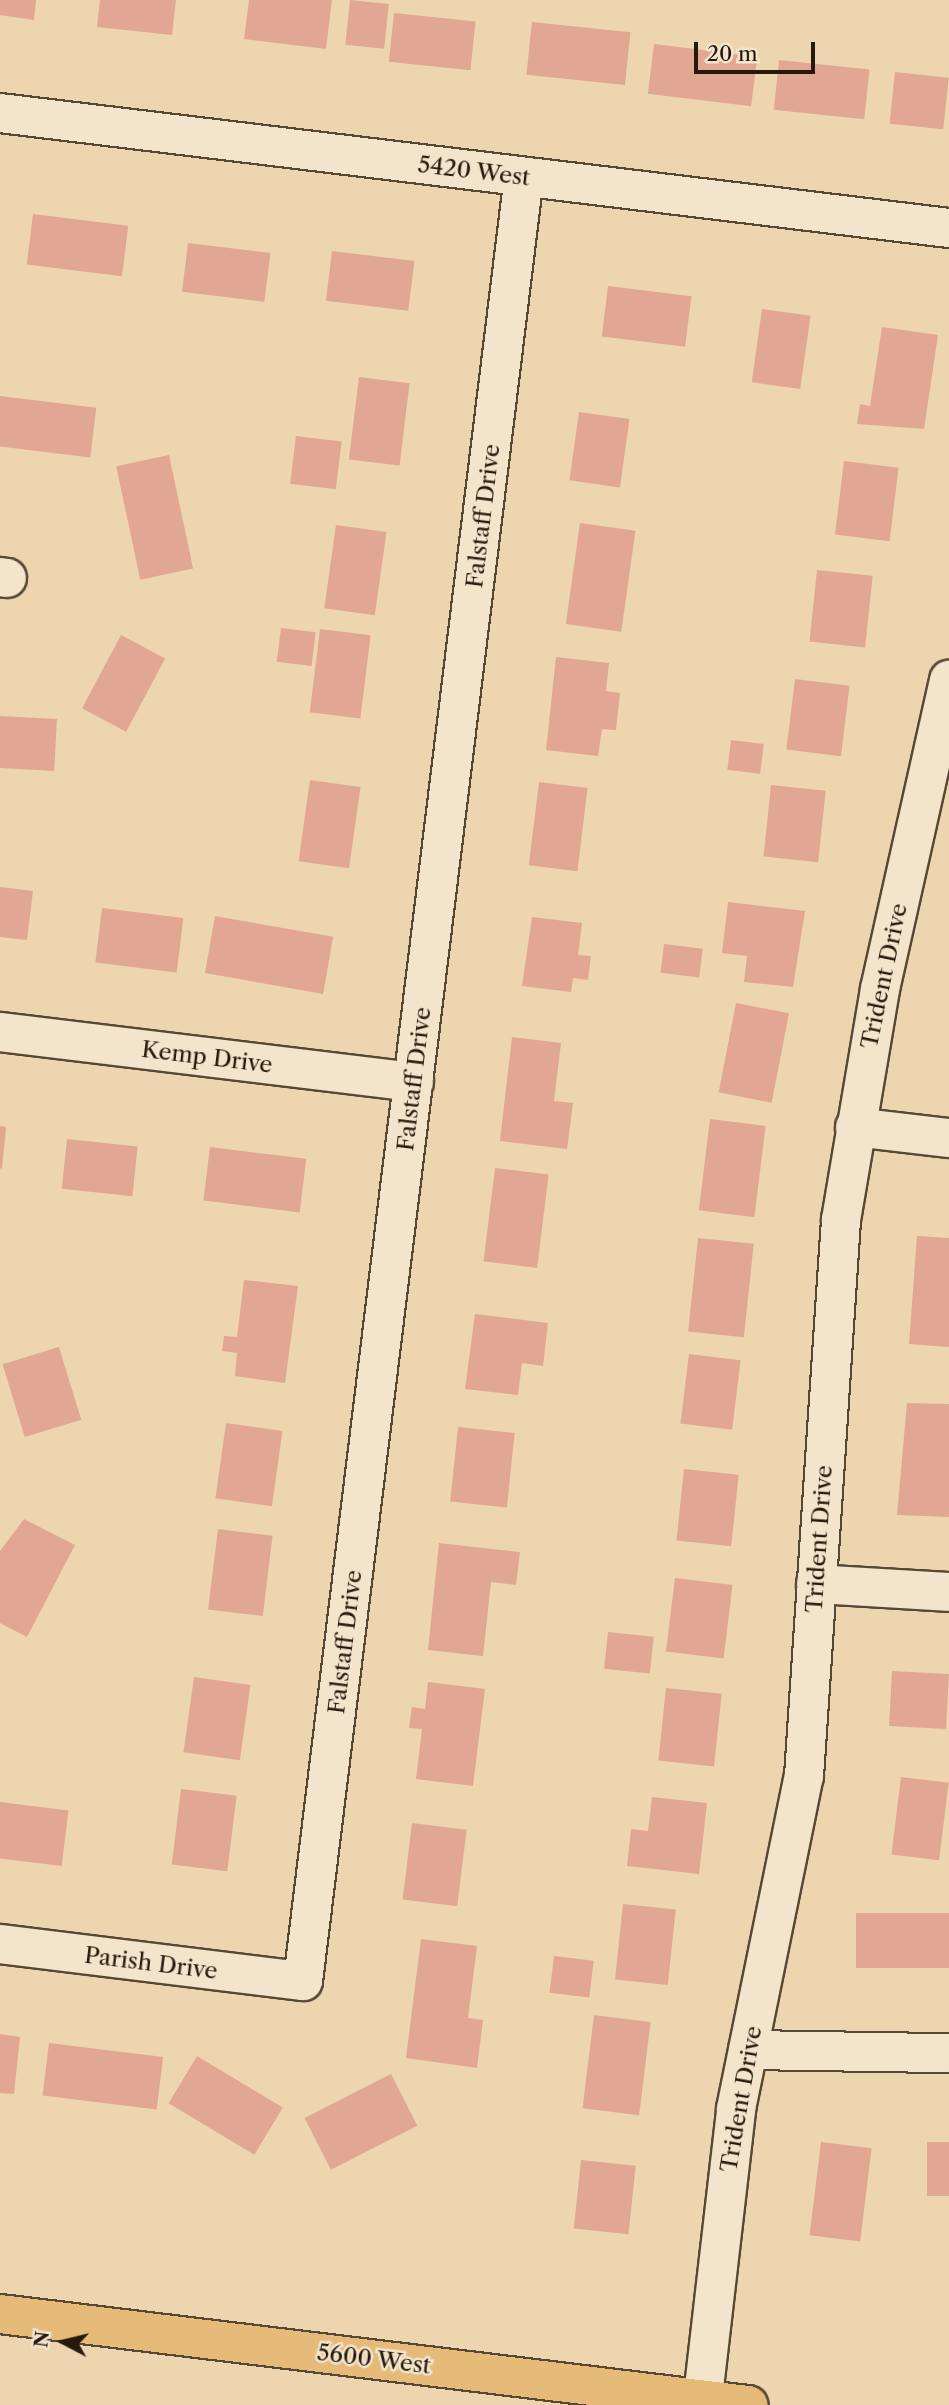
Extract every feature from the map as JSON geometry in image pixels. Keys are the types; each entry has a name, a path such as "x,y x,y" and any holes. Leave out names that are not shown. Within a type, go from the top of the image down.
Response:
{"main road":[{"name":"5600 West","path":"0,2314 702,2402 748,2405"}],"street":[{"name":"5420 West","path":"0,113 949,228"},
{"name":"Falstaff Drive","path":"303,1981 524,177"},
{"name":"Trident Drive","path":"702,2402 748,2050 804,1776 841,1220 855,1127 949,680"},
{"name":"Kemp Drive","path":"0,1032 414,1082"},
{"path":"855,1127 949,1138"},
{"path":"816,1584 949,1592"},
{"name":"Parish Drive","path":"0,1944 303,1981"},
{"path":"748,2050 949,2053"}],"building":[{"path":"0,0 36,0 34,20 0,15"},
{"path":"100,0 176,0 172,35 97,27"},
{"path":"249,0 332,0 326,49 244,39"},
{"path":"350,0 389,4 384,49 345,45"},
{"path":"394,13 476,22 470,70 389,62"},
{"path":"532,22 630,32 625,85 526,75"},
{"path":"654,44 757,57 751,106 648,94"},
{"path":"779,60 870,70 864,119 774,110"},
{"path":"895,72 949,78 943,129 890,124"},
{"path":"33,214 128,226 122,276 27,265"},
{"path":"188,243 270,253 264,302 182,292"},
{"path":"332,251 414,261 408,311 326,301"},
{"path":"608,286 691,296 685,347 602,337"},
{"path":"762,309 811,316 800,389 752,382"},
{"path":"882,327 938,335 924,429 857,424 860,404 870,406"},
{"path":"359,377 410,383 400,466 349,459"},
{"path":"0,396 96,408 90,457 0,446"},
{"path":"579,412 630,419 620,487 569,480"},
{"path":"296,436 342,442 336,489 290,484"},
{"path":"169,455 193,568 140,580 116,466"},
{"path":"844,461 899,468 890,541 835,534"},
{"path":"580,523 635,531 621,632 566,624"},
{"path":"336,525 387,532 375,615 324,608"},
{"path":"817,570 873,576 865,647 809,642"},
{"path":"281,628 316,632 312,666 277,662"},
{"path":"320,629 371,635 360,719 310,712"},
{"path":"121,635 165,658 126,732 82,708"},
{"path":"556,657 609,663 606,691 620,693 616,730 602,729 598,756 546,750"},
{"path":"795,679 850,686 841,756 786,749"},
{"path":"0,716 57,719 54,771 0,768"},
{"path":"731,740 764,744 760,774 727,770"},
{"path":"310,780 361,787 349,868 299,861"},
{"path":"539,782 588,788 577,871 529,865"},
{"path":"771,785 826,791 818,862 763,857"},
{"path":"0,887 33,891 27,940 0,937"},
{"path":"728,902 805,911 793,987 744,982 747,956 722,953"},
{"path":"102,908 183,918 177,973 95,963"},
{"path":"215,916 333,937 323,994 205,973"},
{"path":"532,917 582,923 578,955 591,956 588,980 573,978 571,992 522,986"},
{"path":"664,944 703,949 699,978 660,973"},
{"path":"736,1003 789,1013 772,1103 719,1092"},
{"path":"512,1037 561,1043 554,1101 573,1103 567,1149 500,1141"},
{"path":"710,1119 766,1126 754,1217 699,1210"},
{"path":"0,1126 6,1127 2,1169 0,1168"},
{"path":"67,1139 138,1146 132,1196 62,1189"},
{"path":"210,1147 306,1159 300,1212 203,1201"},
{"path":"495,1168 549,1175 537,1268 484,1261"},
{"path":"917,1236 949,1238 949,1347 909,1344"},
{"path":"698,1238 754,1244 744,1337 688,1331"},
{"path":"244,1280 298,1286 285,1383 235,1376 237,1353 222,1351 224,1336 237,1337"},
{"path":"475,1314 548,1323 543,1366 522,1363 518,1395 465,1389"},
{"path":"59,1347 81,1420 25,1437 3,1364"},
{"path":"689,1354 741,1360 732,1430 680,1423"},
{"path":"907,1403 949,1404 949,1517 897,1515"},
{"path":"226,1423 282,1431 272,1506 215,1498"},
{"path":"458,1427 515,1433 507,1508 450,1502"},
{"path":"684,1469 739,1475 731,1546 676,1541"},
{"path":"24,1519 75,1545 27,1637 0,1623 0,1551"},
{"path":"218,1529 273,1536 263,1616 208,1609"},
{"path":"439,1543 520,1552 516,1585 491,1582 483,1656 428,1650"},
{"path":"675,1578 733,1585 724,1659 666,1651"},
{"path":"608,1632 654,1637 650,1674 604,1669"},
{"path":"892,1671 949,1674 946,1729 889,1726"},
{"path":"194,1677 250,1685 240,1760 183,1752"},
{"path":"428,1682 485,1689 473,1786 416,1779 422,1729 409,1728 412,1707 425,1709"},
{"path":"666,1688 722,1694 714,1766 658,1761"},
{"path":"901,1777 949,1783 939,1860 891,1854"},
{"path":"181,1789 237,1796 227,1871 172,1864"},
{"path":"652,1797 707,1803 699,1874 627,1866 631,1829 648,1831"},
{"path":"0,1802 68,1810 62,1866 0,1858"},
{"path":"412,1823 467,1830 457,1906 403,1899"},
{"path":"623,1904 676,1910 668,1985 615,1980"},
{"path":"856,1913 949,1913 949,1968 856,1968"},
{"path":"421,1939 477,1946 468,2018 483,2020 477,2068 406,2058"},
{"path":"554,1956 594,1961 589,1998 549,1993"},
{"path":"594,2015 651,2022 639,2115 583,2108"},
{"path":"0,2034 20,2037 14,2094 0,2093"},
{"path":"49,2043 163,2057 157,2110 43,2096"},
{"path":"197,2056 283,2108 254,2155 169,2103"},
{"path":"391,2074 417,2126 331,2170 305,2118"},
{"path":"821,2142 872,2148 860,2242 810,2235"},
{"path":"927,2142 949,2142 949,2196 927,2196"},
{"path":"581,2160 636,2166 628,2234 574,2229"}]}
